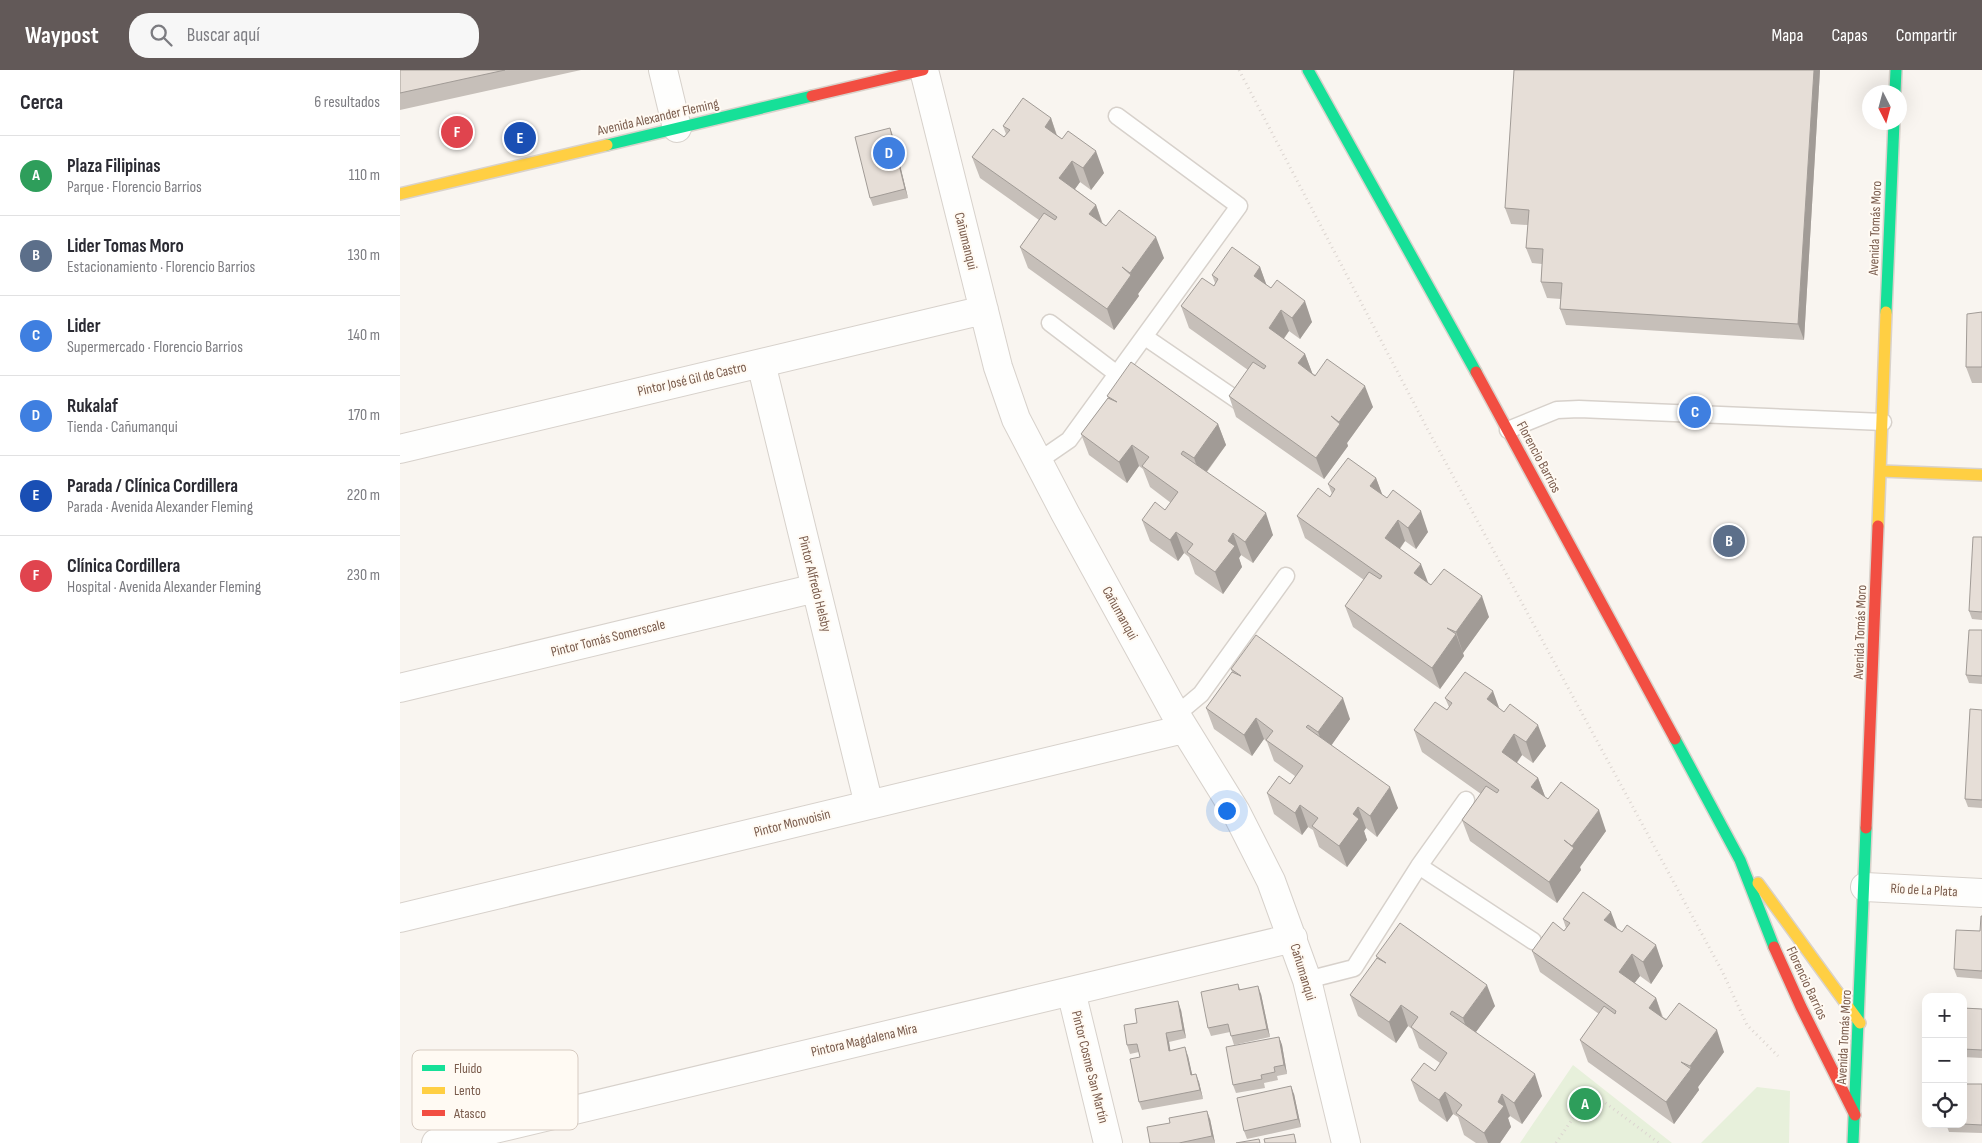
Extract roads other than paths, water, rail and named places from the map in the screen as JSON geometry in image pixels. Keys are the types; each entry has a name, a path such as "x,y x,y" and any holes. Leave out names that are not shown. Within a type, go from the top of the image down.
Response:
{"main road":[{"name":"Avenida Alexander Fleming","path":"400,194 677,128 891,74 923,70"},
{"name":"Florencio Barrios","path":"1308,70 1508,430 1740,860 1796,998 1855,1115"},
{"path":"1895,85 1896,70"},
{"name":"Avenida Tomás Moro","path":"1853,1143 1860,1023 1894,130"},
{"path":"1881,472 1982,475"},
{"name":"Florencio Barrios","path":"1740,860 1787,920 1860,1023"}],"street":[{"path":"663,70 677,128"},
{"name":"Cañumanqui","path":"923,70 998,367 1013,410 1037,462 1180,722 1236,812 1271,881 1307,980 1346,1143"},
{"name":"Pintor José Gil de Castro","path":"400,449 984,310"},
{"name":"Pintor Alfredo Helsby","path":"761,363 869,805"},
{"name":"Pintor Tomás Somerscale","path":"400,688 816,588"},
{"name":"Pintor Monvoisin","path":"400,918 869,805 1180,722"},
{"name":"Río de La Plata","path":"1865,887 1982,893"},
{"name":"Pintora Magdalena Mira","path":"578,1109 1293,938"},
{"name":"Pintor Cosme San Martín","path":"1071,990 1108,1143"},
{"name":"Pintora Magdalena Mira","path":"436,1143 490,1130"}],"lane":[{"path":"1037,462 1069,440 1239,206 1117,116"},
{"path":"1050,323 1117,374"},
{"path":"1145,337 1240,402"},
{"path":"1508,430 1557,410 1588,408 1883,422"},
{"path":"1180,722 1286,576"},
{"path":"1307,980 1354,968 1419,866 1466,800"},
{"path":"1419,866 1533,941"}],"place":[{"name":"Clínica Cordillera","path":"457,132"},
{"name":"Parada / Clínica Cordillera","path":"520,138"},
{"name":"Rukalaf","path":"889,153"},
{"name":"Lider","path":"1695,412"},
{"name":"Lider Tomas Moro","path":"1729,541"},
{"name":"Plaza Filipinas","path":"1585,1104"}]}
